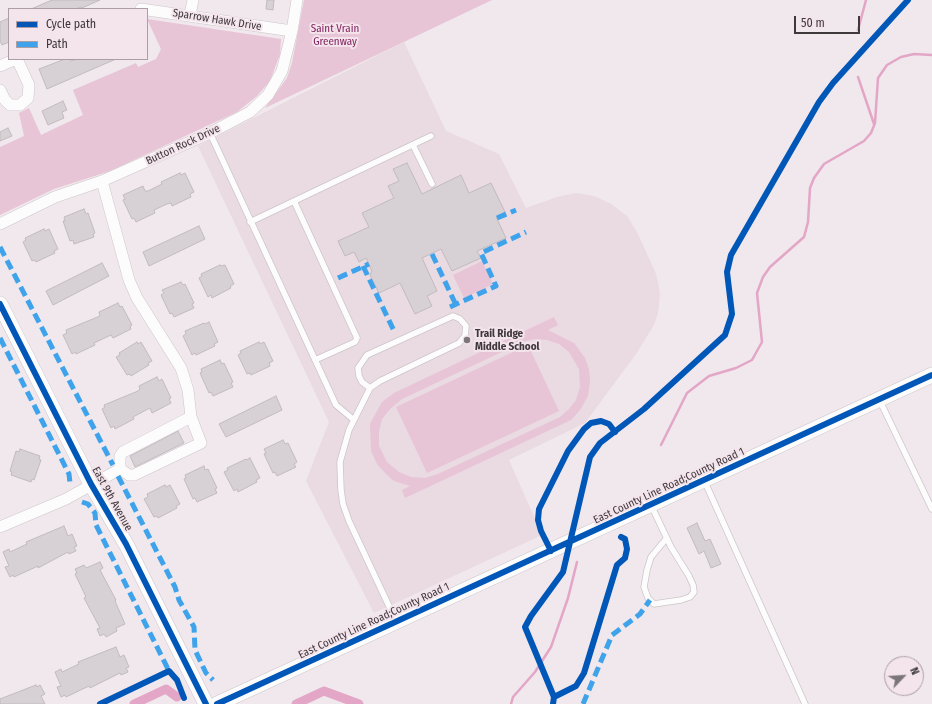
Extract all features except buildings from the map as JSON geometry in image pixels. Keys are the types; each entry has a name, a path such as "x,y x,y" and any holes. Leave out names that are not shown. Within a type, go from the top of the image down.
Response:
{"main road":[{"name":"East 9th Avenue","path":"0,304 91,484 126,544 206,704"},
{"name":"East County Line Road;County Road 1","path":"217,704 932,375"}],"street":[{"path":"190,15 193,0"},
{"name":"Button Rock Drive","path":"0,224 55,197 102,181 210,134 250,112 268,94 282,71 292,31 297,0"},
{"name":"Sparrow Hawk Drive","path":"148,10 292,31"},
{"path":"0,66 15,60"},
{"path":"0,90 5,100 10,105 20,105 28,98 29,85 17,60"},
{"path":"102,181 129,280 137,298 181,368 188,390 191,417 201,443 134,475 129,475 120,469"},
{"path":"120,469 120,456 123,452 191,417"},
{"path":"0,527 41,511 66,499 120,469"}],"lane":[{"path":"210,134 336,406 354,420"},
{"path":"250,222 432,136"},
{"path":"413,145 432,184"},
{"path":"294,201 357,338 355,342 315,360"},
{"path":"370,388 362,382 359,376 358,368 367,356 453,316 460,319 466,326 465,336 459,343 380,381 370,388 354,420 340,462 343,504 349,521 397,622"},
{"path":"879,399 932,509"},
{"path":"704,480 804,704"},
{"path":"651,505 666,539 689,576 694,592 690,597 681,600 654,604 648,598 644,587 647,570 651,557 666,539"}],"shaded area":[{"name":"Trail Ridge Middle School","path":"404,42 446,131 499,154 526,208 557,197 576,193 594,196 611,204 627,216 638,234 656,274 660,293 658,313 654,325 636,354 585,423 509,460 542,535 374,613 306,481 329,422 198,146"}],"green space":[{"name":"Saint Vrain Greenway","path":"304,0 492,0 265,108 287,78 292,63"},
{"path":"148,19 281,39 280,54 270,81 257,96 237,112 110,171 54,189 0,215 0,147 24,136 19,113 29,108 41,135 83,115 73,90 136,63 138,67 156,59 161,49"},
{"path":"482,261 493,284 464,298 453,275"},
{"path":"554,317 558,325 548,330 574,343 585,358 589,369 590,382 588,396 580,410 571,420 405,498 402,490 410,486 394,481 386,474 377,464 371,451 370,424 382,402 394,393","holes":["535,339 547,340 559,344 569,352 579,369 580,387 576,400 560,417 438,474 425,478 411,477 399,472 387,462 379,446 379,431 382,419 390,409 402,399 525,341"]},
{"path":"528,345 559,411 427,473 396,407"}],"waterway":[{"path":"858,30 866,0"},
{"path":"661,445 687,393 709,376 736,368 752,360 762,342 757,293 763,277 770,267 804,237 808,222 810,188 814,178 824,164 864,141 871,133 875,123 878,78 887,65 901,57 914,54 932,55"},
{"path":"858,77 874,124"},
{"path":"511,704 513,697 535,672 551,647 568,598 577,562"},
{"path":"134,704 166,689 177,697"},
{"path":"296,704 324,691 359,704"}],"marked path":[{"path":"497,218 516,210"},
{"path":"450,307 496,286 481,253 526,232"},
{"path":"0,247 113,465"},
{"path":"432,254 456,305"},
{"path":"338,278 369,264"},
{"path":"363,266 395,333"},
{"path":"0,338 69,474 70,483"},
{"path":"118,476 175,587 179,600 194,627 195,650 206,673 213,680"},
{"path":"82,502 88,504 95,513 96,525 169,671"},
{"path":"583,704 612,635 640,614 650,600"}],"cycle path":[{"path":"554,697 525,627 531,616 563,572 590,457 600,443 644,409 725,335 732,314 727,272 731,255 819,102 833,83 908,0"},
{"path":"0,304 91,484 126,544 206,704"},
{"path":"217,704 932,375"},
{"path":"551,551 541,531 538,520 539,509 568,451 584,429 591,423 601,421 609,424 615,432"},
{"path":"553,704 554,697 576,686 584,673 617,565 625,558 627,549 625,539 621,537"},
{"path":"100,704 169,671 177,680 184,698"}],"place":[{"name":"Trail Ridge Middle School","path":"467,340"}]}
